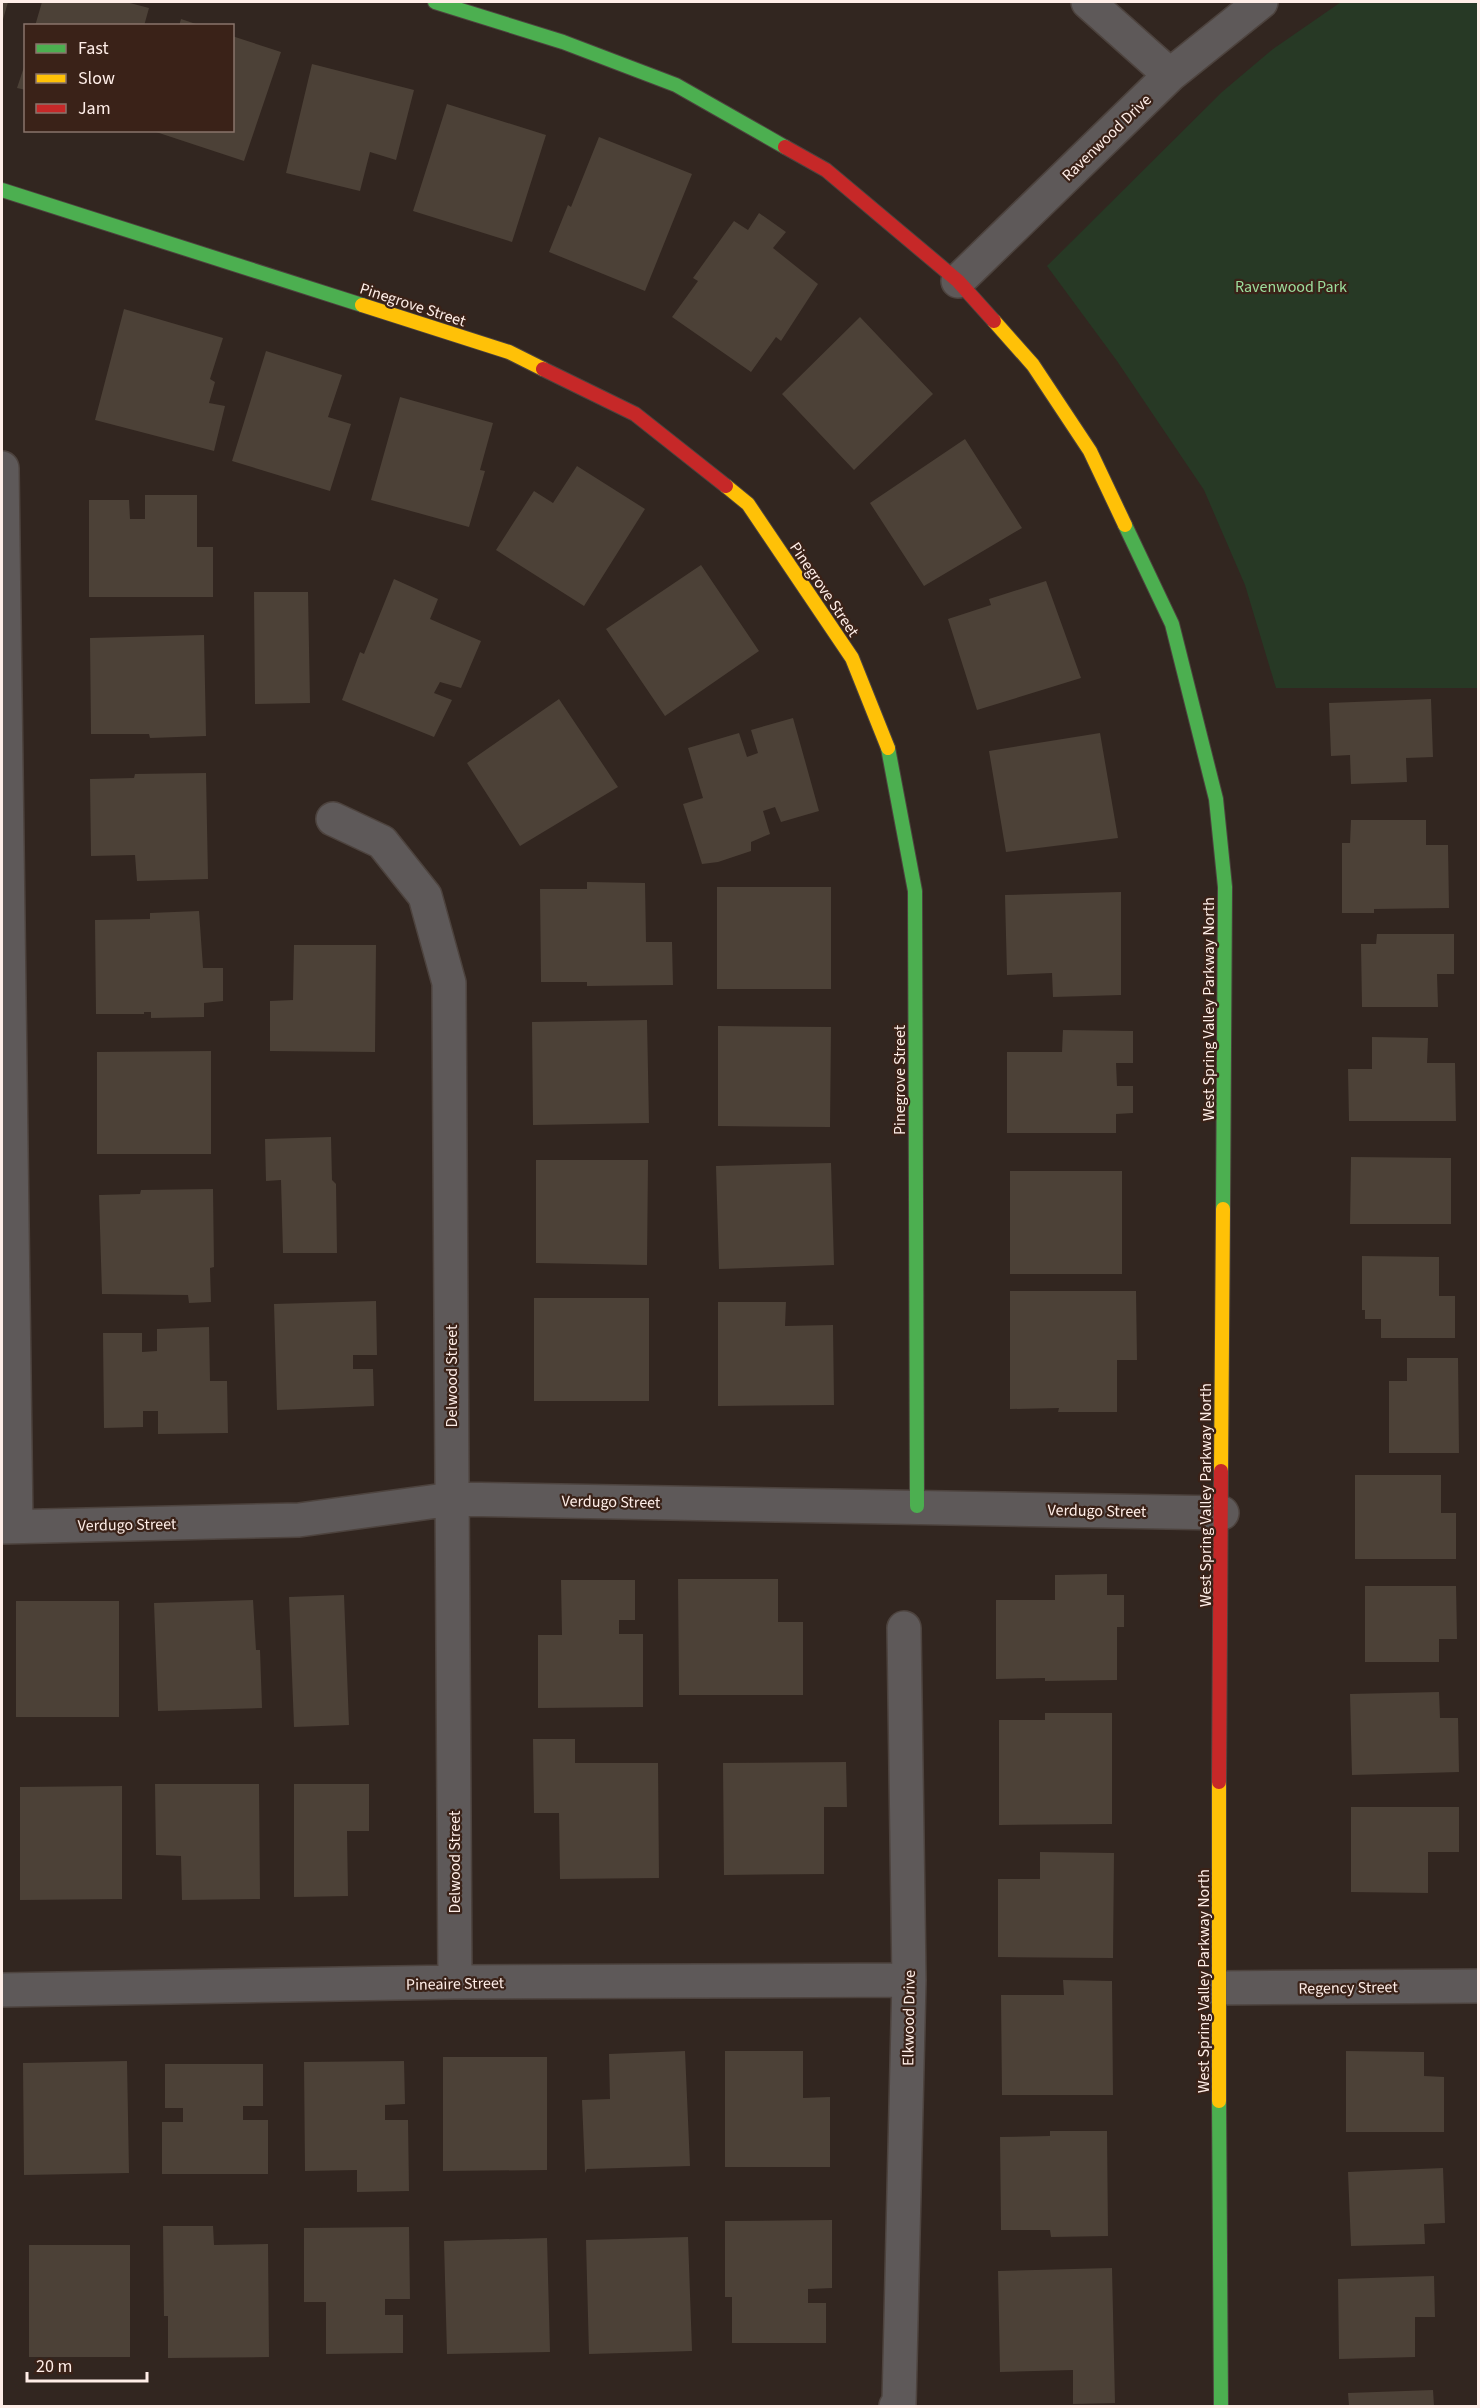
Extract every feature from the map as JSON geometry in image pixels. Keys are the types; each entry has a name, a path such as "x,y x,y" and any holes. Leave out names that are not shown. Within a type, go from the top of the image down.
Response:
{"street":[{"name":"West Spring Valley Parkway North","path":"435,2 563,42 676,85 826,170 958,281 1033,364 1090,452 1172,624 1216,799 1225,887 1218,1988 1221,2406"},
{"path":"1088,2 1170,75"},
{"name":"Ravenwood Drive","path":"958,281 1170,75 1261,2"},
{"name":"Pinegrove Street","path":"2,190 509,352 635,414 748,504 852,658 889,750 915,891 917,1506"},
{"path":"2,468 9,1526"},
{"name":"Delwood Street","path":"333,819 382,842 424,896 449,983 455,1982"},
{"name":"Verdugo Street","path":"9,1526 299,1520 452,1499 1222,1513"},
{"name":"Elkwood Drive","path":"896,2406 899,2404 909,1980 904,1628"},
{"name":"Pineaire Street","path":"2,1990 455,1982 909,1980"},
{"name":"Regency Street","path":"1218,1988 1479,1986"}],"green space":[{"name":"Ravenwood Park","path":"1341,2 1478,2 1478,688 1276,688 1245,585 1204,490 1117,361 1047,266 1222,92 1273,49"}],"building":[{"path":"2,2 8,2 2,23"},
{"path":"42,2 126,2 149,8 145,24 36,24"},
{"path":"181,19 196,24 180,24"},
{"path":"234,37 281,52 244,161 156,132 234,132"},
{"path":"312,64 414,90 396,160 370,152 360,191 286,173"},
{"path":"24,67 24,90 17,88"},
{"path":"447,104 546,135 512,242 413,211"},
{"path":"599,137 692,174 645,291 549,252 568,205 571,207"},
{"path":"759,213 786,232 773,248 818,284 781,341 776,337 751,372 672,317 698,281 693,278 734,221 748,230"},
{"path":"124,309 223,338 210,379 215,382 209,403 225,406 214,451 95,420"},
{"path":"860,317 933,394 854,470 782,394"},
{"path":"266,351 342,375 328,417 351,424 330,491 232,461"},
{"path":"400,397 493,423 480,470 485,471 469,527 371,500"},
{"path":"965,439 1022,528 924,586 870,503"},
{"path":"577,466 645,509 584,606 496,550 534,491 553,503"},
{"path":"145,495 197,495 197,547 213,547 213,597 89,597 89,500 129,500 130,519 145,519"},
{"path":"701,565 759,651 665,716 606,629"},
{"path":"394,579 438,599 430,619 481,641 461,688 440,682 434,693 452,700 434,737 342,700 360,652 364,654"},
{"path":"1046,581 1081,678 977,710 948,619 991,605 989,599"},
{"path":"254,592 308,592 310,703 255,704"},
{"path":"204,635 206,736 150,738 149,734 91,734 90,638"},
{"path":"559,699 618,787 520,846 467,763"},
{"path":"1431,699 1433,757 1406,758 1407,782 1351,784 1350,755 1331,756 1329,703"},
{"path":"793,718 819,811 781,822 775,807 763,811 770,834 751,842 751,851 718,862 702,864 683,804 703,798 688,748 739,733 747,757 758,753 751,730"},
{"path":"1100,733 1118,838 1006,852 989,751"},
{"path":"206,773 208,879 137,881 135,855 91,856 90,779 134,778 135,774"},
{"path":"1351,820 1426,820 1426,845 1448,845 1449,908 1374,909 1374,913 1342,913 1342,843 1350,843"},
{"path":"587,882 645,883 646,942 672,942 673,985 587,986 587,982 541,982 540,889 587,889"},
{"path":"717,887 831,887 831,989 717,989"},
{"path":"1121,892 1121,995 1053,997 1052,973 1007,975 1005,895"},
{"path":"199,911 203,968 223,968 223,1001 204,1003 204,1017 151,1018 151,1012 96,1014 95,920 150,919 150,913"},
{"path":"1377,934 1454,934 1454,974 1437,974 1438,1007 1362,1007 1361,944 1376,944"},
{"path":"294,945 376,945 375,1052 270,1051 270,1001 293,1000"},
{"path":"647,1020 649,1123 533,1125 532,1022"},
{"path":"718,1026 831,1027 830,1127 718,1126"},
{"path":"1063,1030 1133,1031 1133,1063 1116,1063 1117,1086 1133,1086 1133,1113 1116,1114 1116,1133 1007,1133 1007,1052 1062,1052"},
{"path":"1372,1037 1428,1038 1427,1063 1455,1063 1456,1121 1349,1121 1348,1069 1372,1069"},
{"path":"211,1051 211,1154 97,1154 97,1052"},
{"path":"331,1137 332,1180 336,1184 337,1253 283,1253 281,1180 266,1181 265,1139"},
{"path":"1351,1157 1451,1158 1451,1224 1350,1224"},
{"path":"536,1160 648,1160 647,1265 536,1263"},
{"path":"831,1163 834,1265 719,1269 716,1166"},
{"path":"1010,1171 1122,1171 1122,1274 1010,1274"},
{"path":"213,1189 214,1267 210,1268 211,1302 189,1303 188,1295 102,1294 99,1195 140,1194 141,1190"},
{"path":"1362,1256 1439,1257 1439,1296 1455,1296 1455,1338 1381,1338 1381,1319 1365,1319 1365,1310 1362,1310"},
{"path":"1010,1291 1136,1291 1137,1360 1117,1360 1117,1412 1058,1412 1059,1408 1010,1409"},
{"path":"534,1298 649,1298 649,1401 534,1401"},
{"path":"376,1301 377,1355 353,1355 353,1369 373,1369 374,1406 277,1410 274,1304"},
{"path":"718,1302 786,1302 785,1326 833,1325 834,1405 718,1406"},
{"path":"209,1327 210,1381 227,1381 228,1433 158,1434 158,1411 143,1411 143,1427 104,1428 103,1333 142,1333 142,1352 157,1351 157,1329"},
{"path":"1407,1358 1458,1358 1459,1453 1389,1453 1389,1381 1407,1381"},
{"path":"1355,1475 1441,1475 1441,1513 1456,1513 1456,1559 1355,1559"},
{"path":"1107,1574 1107,1595 1124,1595 1124,1627 1117,1627 1117,1680 996,1679 996,1600 1055,1600 1055,1575"},
{"path":"678,1579 778,1579 778,1622 803,1622 803,1695 679,1695"},
{"path":"561,1580 635,1580 635,1620 619,1620 619,1634 643,1634 643,1707 538,1708 538,1635 562,1635"},
{"path":"1365,1586 1456,1586 1457,1639 1439,1639 1439,1662 1365,1662"},
{"path":"344,1595 349,1725 294,1727 289,1597"},
{"path":"253,1600 256,1650 260,1650 262,1708 158,1711 154,1603"},
{"path":"16,1601 119,1601 119,1717 16,1717"},
{"path":"1439,1692 1440,1718 1458,1718 1459,1772 1352,1775 1350,1694"},
{"path":"1045,1713 1112,1713 1112,1824 999,1825 999,1720 1045,1720"},
{"path":"533,1739 575,1739 575,1763 658,1763 659,1878 560,1879 559,1813 534,1813"},
{"path":"846,1762 847,1807 824,1807 824,1874 724,1875 723,1763"},
{"path":"155,1784 259,1784 260,1899 182,1900 181,1856 156,1855"},
{"path":"294,1784 369,1784 369,1831 347,1831 348,1896 294,1897"},
{"path":"122,1786 122,1899 20,1900 20,1787"},
{"path":"1351,1807 1459,1807 1459,1852 1428,1852 1428,1893 1351,1892"},
{"path":"1040,1852 1114,1853 1113,1958 998,1957 998,1879 1040,1879"},
{"path":"1063,1980 1112,1981 1113,2095 1002,2095 1001,1995 1064,1995"},
{"path":"685,2051 690,2166 587,2169 585,2173 582,2100 610,2099 609,2054"},
{"path":"725,2051 803,2051 803,2098 830,2097 830,2167 725,2167"},
{"path":"1346,2051 1424,2052 1424,2076 1444,2077 1444,2132 1346,2132"},
{"path":"443,2057 547,2057 547,2170 443,2171"},
{"path":"127,2061 129,2173 24,2175 23,2063"},
{"path":"404,2061 405,2104 385,2105 385,2120 408,2120 409,2191 357,2192 357,2170 305,2171 304,2062"},
{"path":"165,2064 263,2064 263,2106 243,2106 243,2120 268,2120 268,2174 162,2174 162,2122 183,2122 183,2108 165,2108"},
{"path":"1050,2131 1107,2131 1108,2236 1051,2237 1050,2230 1001,2230 1000,2137 1050,2136"},
{"path":"1443,2168 1445,2223 1424,2224 1425,2244 1351,2246 1348,2172"},
{"path":"832,2220 832,2288 808,2289 808,2303 826,2303 826,2343 732,2343 732,2297 725,2297 725,2221"},
{"path":"163,2226 213,2226 214,2245 268,2244 269,2357 168,2358 168,2316 164,2316"},
{"path":"409,2227 410,2299 385,2299 385,2315 403,2315 403,2353 326,2354 326,2302 304,2302 304,2228"},
{"path":"688,2237 692,2351 589,2354 586,2240"},
{"path":"547,2238 550,2352 447,2354 444,2241"},
{"path":"29,2245 130,2245 130,2357 29,2357"},
{"path":"1112,2268 1115,2403 1073,2404 1073,2370 1000,2372 998,2271"},
{"path":"1434,2276 1435,2317 1415,2317 1415,2357 1339,2359 1338,2279"},
{"path":"1433,2390 1434,2406 1349,2406 1348,2393"}],"traffic: fast":[{"path":"435,2 563,42 676,85 785,147"},
{"path":"2,190 362,305"},
{"path":"1125,525 1172,624 1216,799 1225,887 1223,1209"},
{"path":"888,748 915,891 917,1506"},
{"path":"1219,2101 1221,2406"}],"traffic: slow":[{"path":"362,305 509,352 543,369"},
{"path":"994,321 1033,365 1090,451 1125,525"},
{"path":"726,486 748,504 852,658 888,748"},
{"path":"1221,1471 1223,1209"},
{"path":"1219,1782 1219,2101"}],"traffic: jam":[{"path":"785,147 826,170 958,281 994,321"},
{"path":"543,369 635,414 726,486"},
{"path":"1219,1782 1221,1471"}]}
